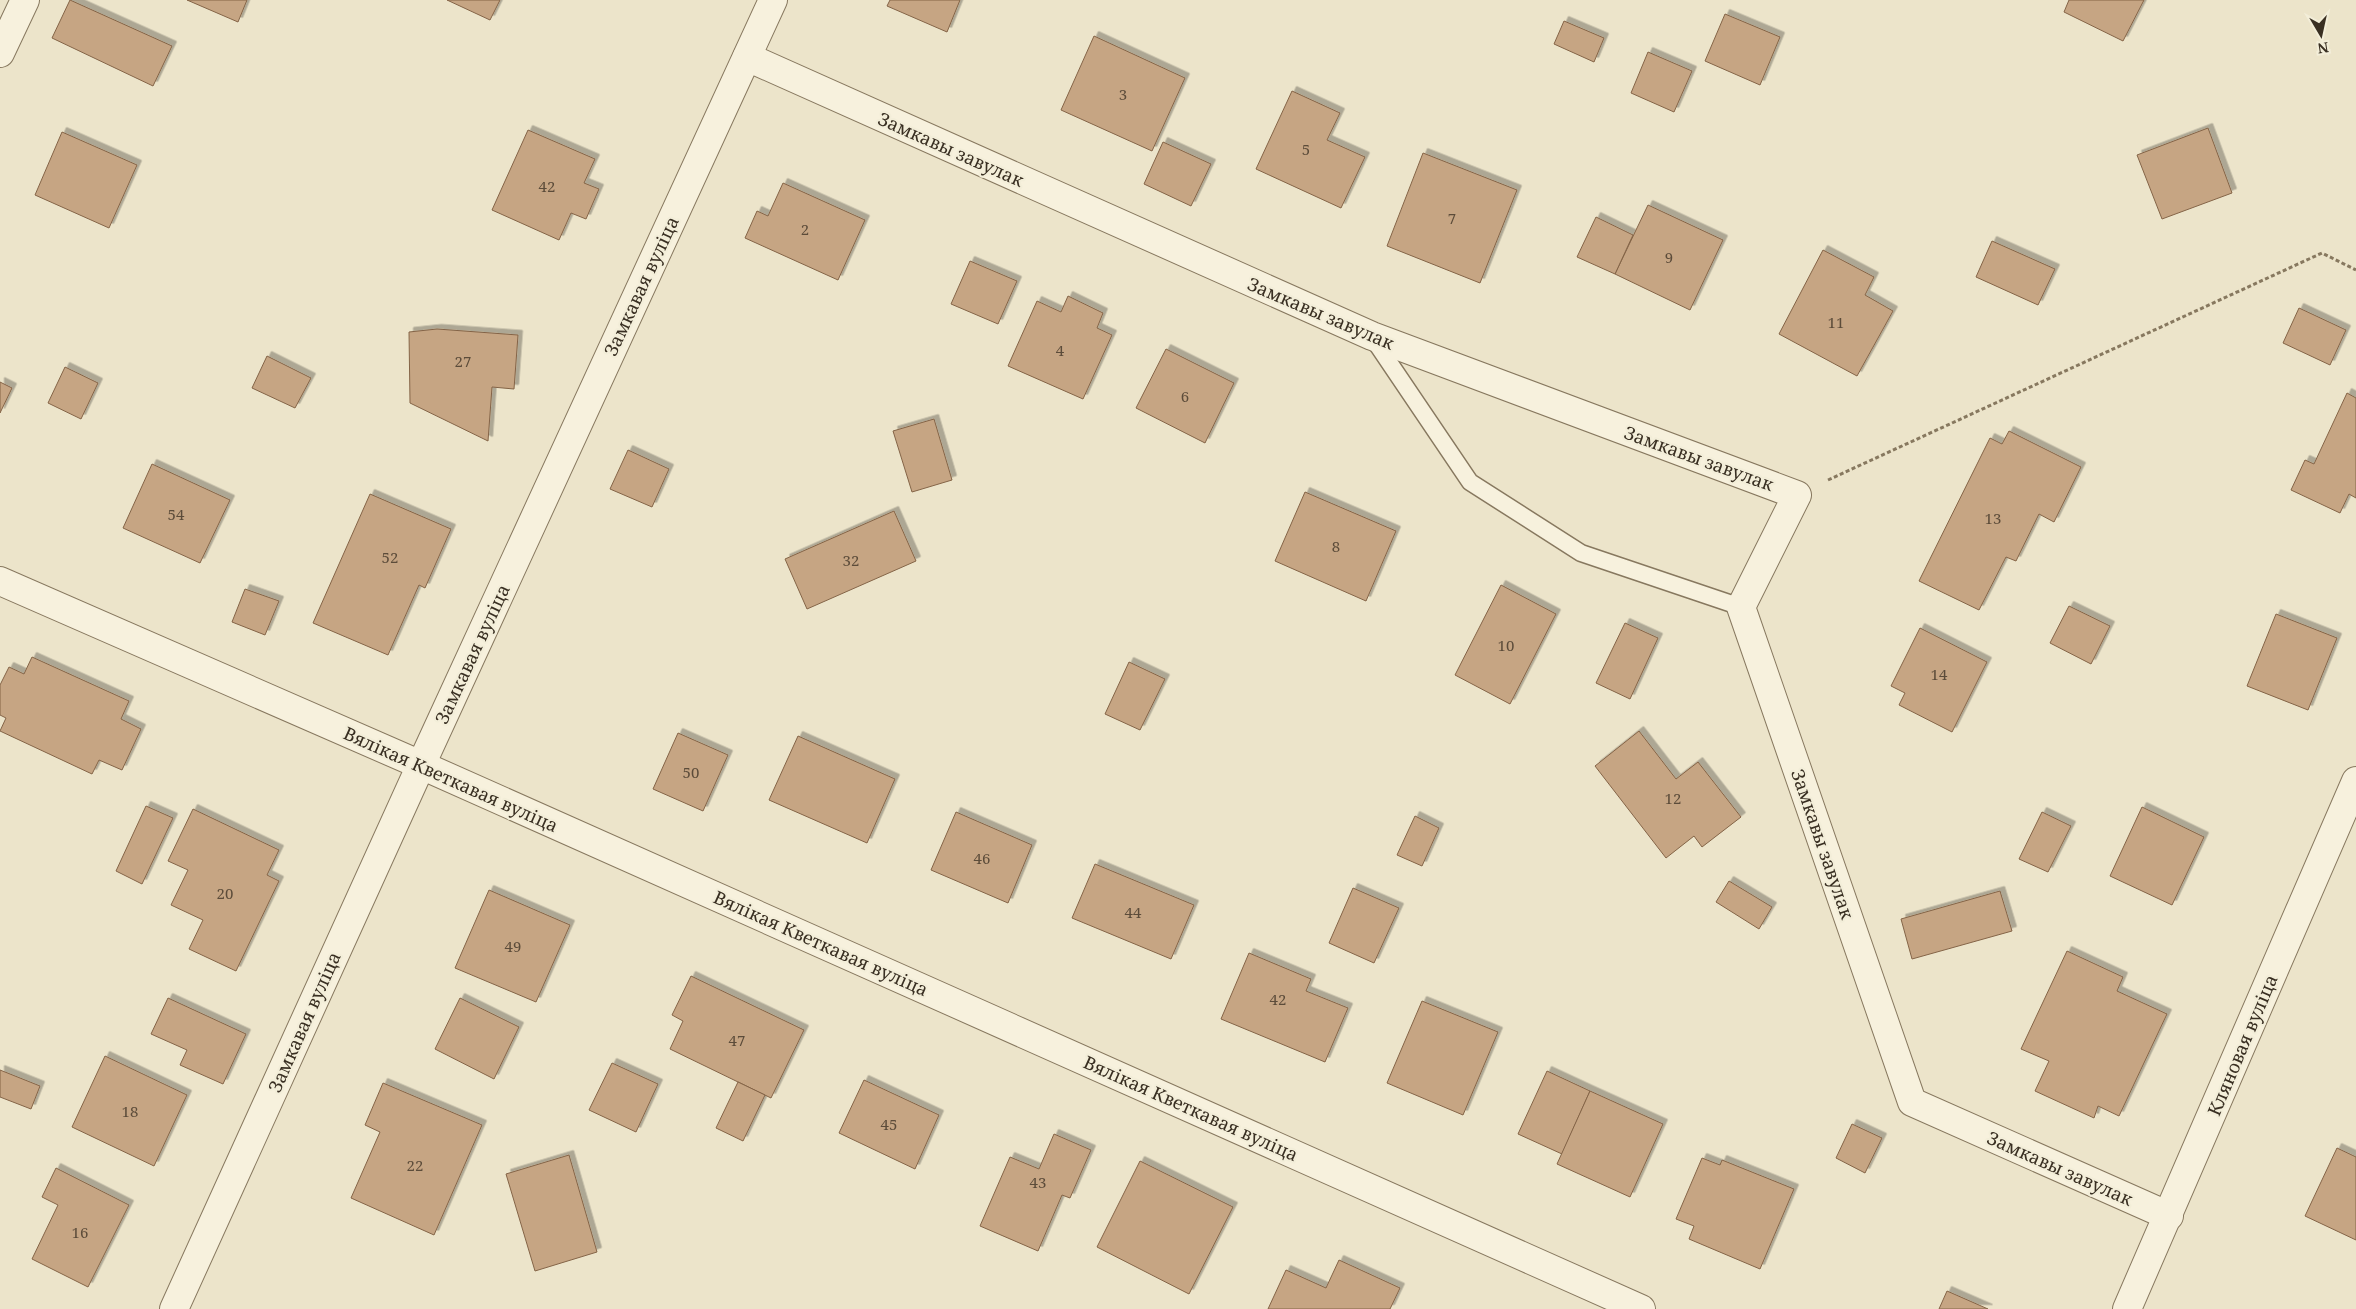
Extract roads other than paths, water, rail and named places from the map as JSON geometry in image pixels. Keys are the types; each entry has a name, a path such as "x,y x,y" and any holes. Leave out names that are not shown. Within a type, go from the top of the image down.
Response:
{"street":[{"path":"0,53 25,0"},
{"name":"Замкавая вуліца","path":"174,1309 421,765 773,0"},
{"name":"Замкавы завулак","path":"747,57 1372,336 1796,495 1741,607 1912,1102 2169,1216"},
{"name":"Вялікая Кветкавая вуліца","path":"0,581 421,765 1641,1309"},
{"name":"Кляновая вуліца","path":"2127,1309 2169,1216 2356,781"}],"lane":[{"path":"1372,336 1470,482 1581,553 1741,607"}]}
